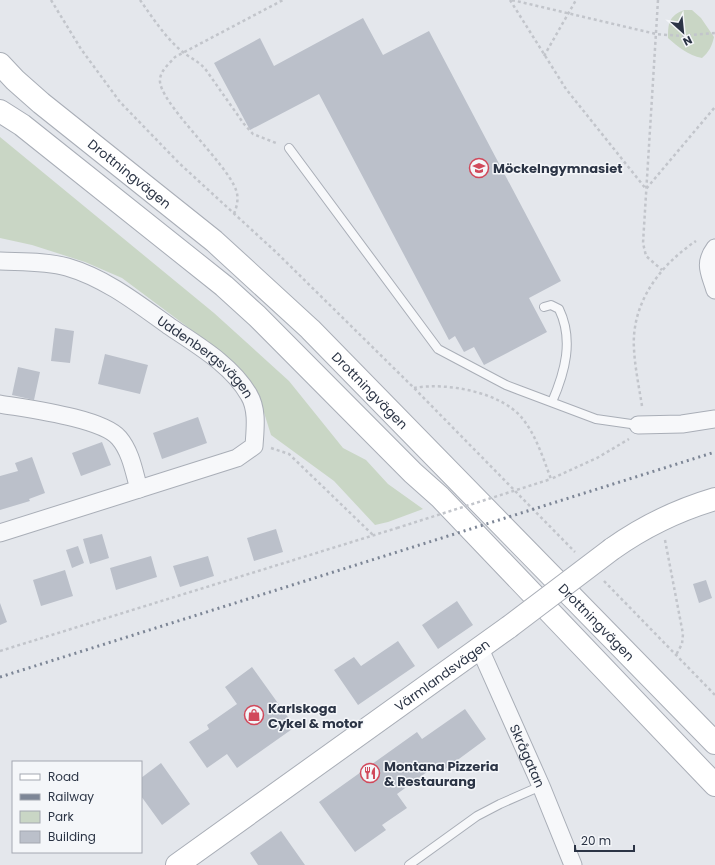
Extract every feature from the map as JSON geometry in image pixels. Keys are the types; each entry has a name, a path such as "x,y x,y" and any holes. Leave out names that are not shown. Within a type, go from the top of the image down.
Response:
{"main road":[{"name":"Drottningvägen","path":"0,64 15,80 41,103 214,242 310,328 715,743"},
{"name":"Drottningvägen","path":"0,111 22,124 224,286 257,316 413,473 440,497 715,785"},
{"name":"Värmlandsvägen","path":"176,865 480,649 612,549 686,508 715,499"}],"street":[{"path":"709,243 708,267 715,290"},
{"name":"Uddenbergsvägen","path":"0,261 65,266 90,275 114,288 208,352 235,376 250,396 256,418 254,446"},
{"path":"0,404 101,425 119,437 128,451 139,489"},
{"path":"638,425 682,424 715,419"},
{"path":"0,533 237,458 254,446"},
{"name":"Skrågatan","path":"480,649 542,786 573,865"}],"lane":[{"path":"289,148 438,349 506,385 596,419 638,425"},
{"path":"544,307 551,305 558,309 566,327 566,362 562,379 552,402"},
{"path":"409,865 477,816 500,804 542,786"}],"path":[{"path":"51,0 81,49 120,102 179,163 414,388 579,555"},
{"path":"140,0 166,34 183,52 200,63 206,70 244,124 253,134 289,148"},
{"path":"234,214 238,198 233,182 176,109 160,86 160,80 164,68 175,57 283,0"},
{"path":"511,0 656,34 681,36 715,33"},
{"path":"511,0 544,56 566,89 646,189"},
{"path":"544,56 576,0"},
{"path":"658,0 643,251 650,261 662,270"},
{"path":"646,189 715,107"},
{"path":"0,651 397,528 551,478 597,458 627,441 638,425 643,411 634,349 634,337 642,301 654,280 662,270 686,248 709,243"},
{"path":"414,388 428,386 455,388 491,398 510,406 523,420 541,453 551,478"},
{"path":"254,446 273,448 289,454 373,535"},
{"path":"664,535 683,634 682,644 676,655"},
{"path":"600,577 715,695"}],"green space":[{"path":"684,10 692,10 701,18 714,37 710,49 702,58 692,55 668,38 670,21 675,15"},
{"path":"0,137 214,313 289,381 343,448 366,460 388,484 423,509 388,522 375,525 334,481 271,435 261,403 239,368 217,349 122,278 85,262 32,245 0,238"}],"building":[{"path":"363,18 383,55 429,31 561,281 529,298 547,332 484,365 474,347 464,352 455,336 449,340 319,94 250,130 214,63 260,38 274,66"},
{"path":"55,328 74,331 70,363 51,361"},
{"path":"105,354 148,365 140,394 98,384"},
{"path":"18,367 40,372 34,400 12,395"},
{"path":"198,417 207,443 162,459 153,433"},
{"path":"102,442 111,465 81,476 72,453"},
{"path":"32,457 45,493 29,499 30,501 0,510 0,476 18,471 15,463"},
{"path":"276,529 283,552 254,561 247,538"},
{"path":"102,534 109,558 90,564 83,539"},
{"path":"78,546 84,563 72,568 66,550"},
{"path":"151,556 157,577 116,590 110,568"},
{"path":"208,556 214,576 180,587 173,566"},
{"path":"65,570 73,596 41,606 33,580"},
{"path":"706,580 712,598 699,603 693,584"},
{"path":"457,601 473,625 438,649 422,625"},
{"path":"0,603 7,622 0,625"},
{"path":"398,641 415,666 358,705 334,670 354,657 361,666"},
{"name":"Karlskoga Cykel & motor","path":"252,667 295,727 237,768 227,754 207,768 189,742 209,729 207,725 237,704 225,687"},
{"path":"465,709 486,739 444,770 439,763 397,794 407,808 382,825 386,830 355,852 319,802 417,732 422,739"},
{"path":"161,763 190,804 162,825 142,797 142,777"},
{"path":"281,831 305,865 258,865 250,853"}],"railway":[{"path":"0,677 715,452"}],"place":[{"name":"Möckelngymnasiet","path":"479,168"},
{"name":"Karlskoga Cykel & motor","path":"254,715"},
{"name":"Montana Pizzeria & Restaurang","path":"370,773"}]}
